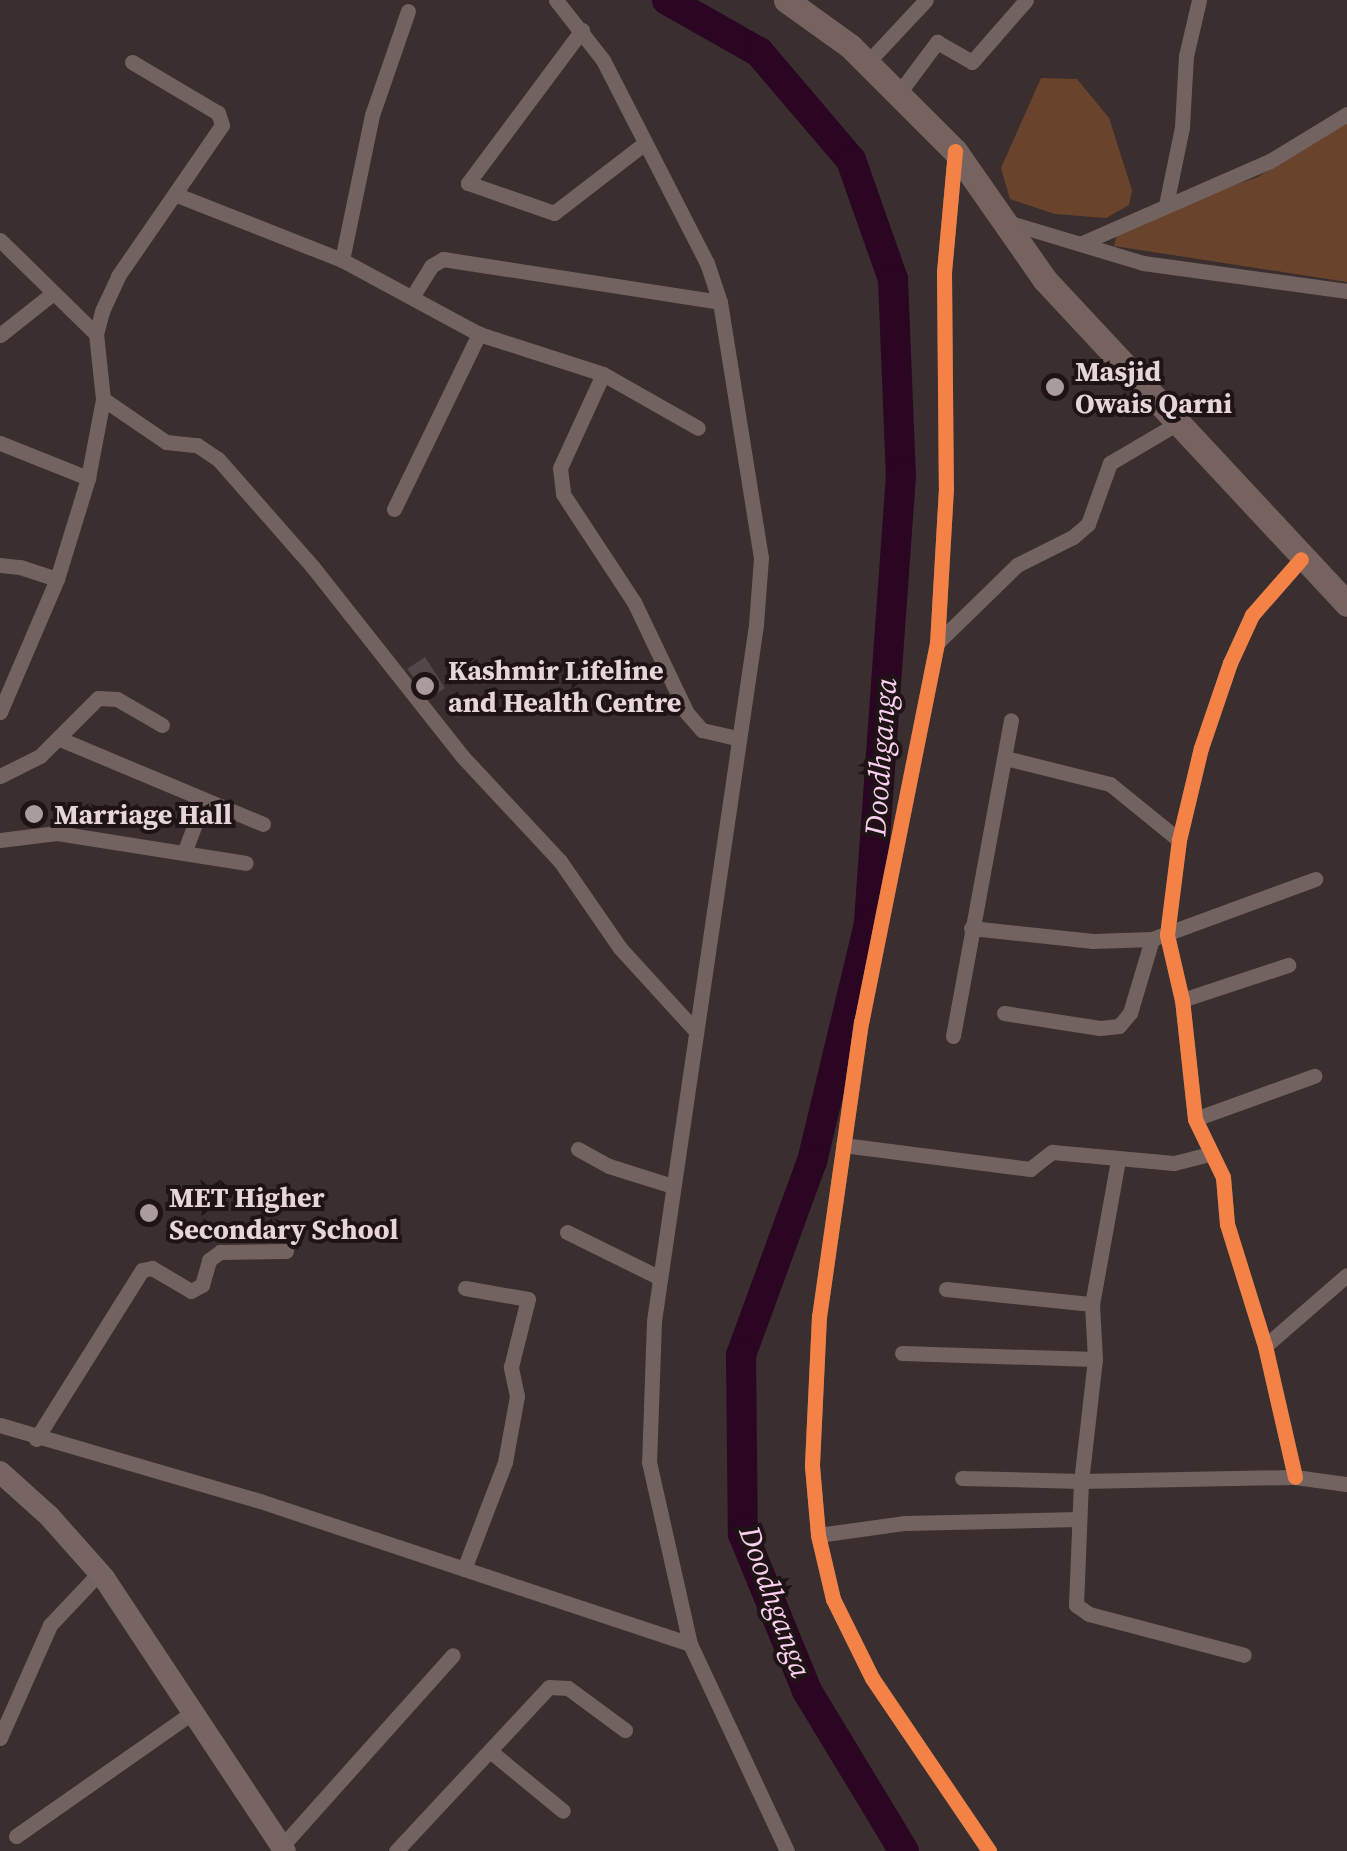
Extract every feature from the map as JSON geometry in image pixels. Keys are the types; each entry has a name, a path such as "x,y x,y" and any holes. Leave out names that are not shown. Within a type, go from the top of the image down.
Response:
{"main road":[{"path":"786,0 867,63 955,151 1046,280 1301,559 1347,604"},
{"path":"0,1472 49,1516 98,1574 284,1849"}],"street":[{"path":"556,0 603,60 707,263 720,302 761,558 756,626 660,1278 650,1462 690,1644 787,1851"},
{"path":"867,63 926,0"},
{"path":"899,93 937,42 972,62 1026,0"},
{"path":"1166,205 1182,127 1186,56 1199,0"},
{"path":"342,260 372,115 408,11"},
{"path":"582,30 468,183 554,213 645,142"},
{"path":"0,712 4,691 57,580 88,478 104,399 96,334 118,276 220,133 222,120 132,62"},
{"path":"1082,243 1270,160 1347,114"},
{"path":"955,151 944,256 946,488 937,643 861,1022 819,1316 812,1466 818,1535 833,1599 872,1678 989,1851"},
{"path":"177,195 342,260 479,334 603,374 698,428"},
{"path":"1004,221 1143,263 1347,291"},
{"path":"0,240 96,334"},
{"path":"412,297 431,266 443,259 720,302"},
{"path":"0,335 54,293"},
{"path":"394,509 479,334"},
{"path":"603,374 560,468 563,494 634,602 686,712 702,730 737,738"},
{"path":"104,399 166,442 197,445 218,458 312,566 462,756 560,861 620,948 695,1030"},
{"path":"937,643 1017,565 1072,537 1088,524 1110,462 1178,424"},
{"path":"0,443 88,478"},
{"path":"1004,1013 1100,1028 1119,1026 1130,1012 1160,937 1201,748 1242,633 1252,615 1301,559"},
{"path":"0,566 20,566 57,580"},
{"path":"0,776 60,740 98,698 116,699 162,725"},
{"path":"953,1036 1010,720"},
{"path":"60,740 263,824"},
{"path":"1005,758 1110,784 1179,840"},
{"path":"184,853 204,800"},
{"path":"0,840 57,833 246,863"},
{"path":"971,928 1093,941 1160,937 1315,879"},
{"path":"1160,937 1182,1000 1195,1119 1223,1177 1226,1224 1266,1346 1295,1477"},
{"path":"1182,1000 1288,965"},
{"path":"1195,1119 1314,1076"},
{"path":"843,1145 1030,1169 1052,1152 1182,1163 1212,1154"},
{"path":"578,1149 609,1166 673,1186"},
{"path":"1118,1160 1092,1304 1095,1358 1074,1588 1080,1609 1244,1655"},
{"path":"566,1232 660,1278"},
{"path":"36,1439 142,1270 152,1268 191,1290 202,1285 209,1260 220,1252 286,1252"},
{"path":"1266,1346 1347,1275"},
{"path":"464,1568 505,1462 518,1396 511,1367 528,1299 465,1288"},
{"path":"946,1288 1092,1304"},
{"path":"902,1353 1095,1358"},
{"path":"0,1425 36,1439 260,1501 690,1644"},
{"path":"962,1478 1081,1482 1295,1477 1347,1484"},
{"path":"818,1535 906,1522 1078,1518"},
{"path":"0,1738 44,1634 98,1574"},
{"path":"284,1849 453,1655"},
{"path":"396,1851 537,1698 555,1686 568,1688 624,1730"},
{"path":"16,1836 193,1712"},
{"path":"490,1751 562,1811"}],"shaded area":[{"path":"1041,78 1077,79 1109,118 1132,190 1129,205 1106,218 1055,214 1010,199 1001,168"},
{"path":"1347,116 1347,282 1114,246 1117,234 1150,214 1258,177"}],"building":[{"path":"425,657 445,688 430,698 407,669"}],"waterway":[{"name":"Doodhganga","path":"667,0 759,52 851,160 893,279 901,475 869,924 812,1161 741,1355 743,1534 807,1691 904,1851"}],"cycle path":[{"path":"955,151 944,272 946,488 937,643 861,1022 819,1316 812,1466 818,1535 833,1599 872,1678 989,1851"},
{"path":"1295,1477 1265,1346 1227,1224 1223,1177 1195,1119 1182,1000 1167,935 1179,840 1201,748 1230,663 1252,615 1301,559"}],"place":[{"name":"Masjid Owais Qarni","path":"1055,387"},
{"name":"Kashmir Lifeline and Health Centre","path":"425,686"},
{"name":"Marriage Hall","path":"34,814"},
{"name":"MET Higher Secondary School","path":"149,1213"}]}
